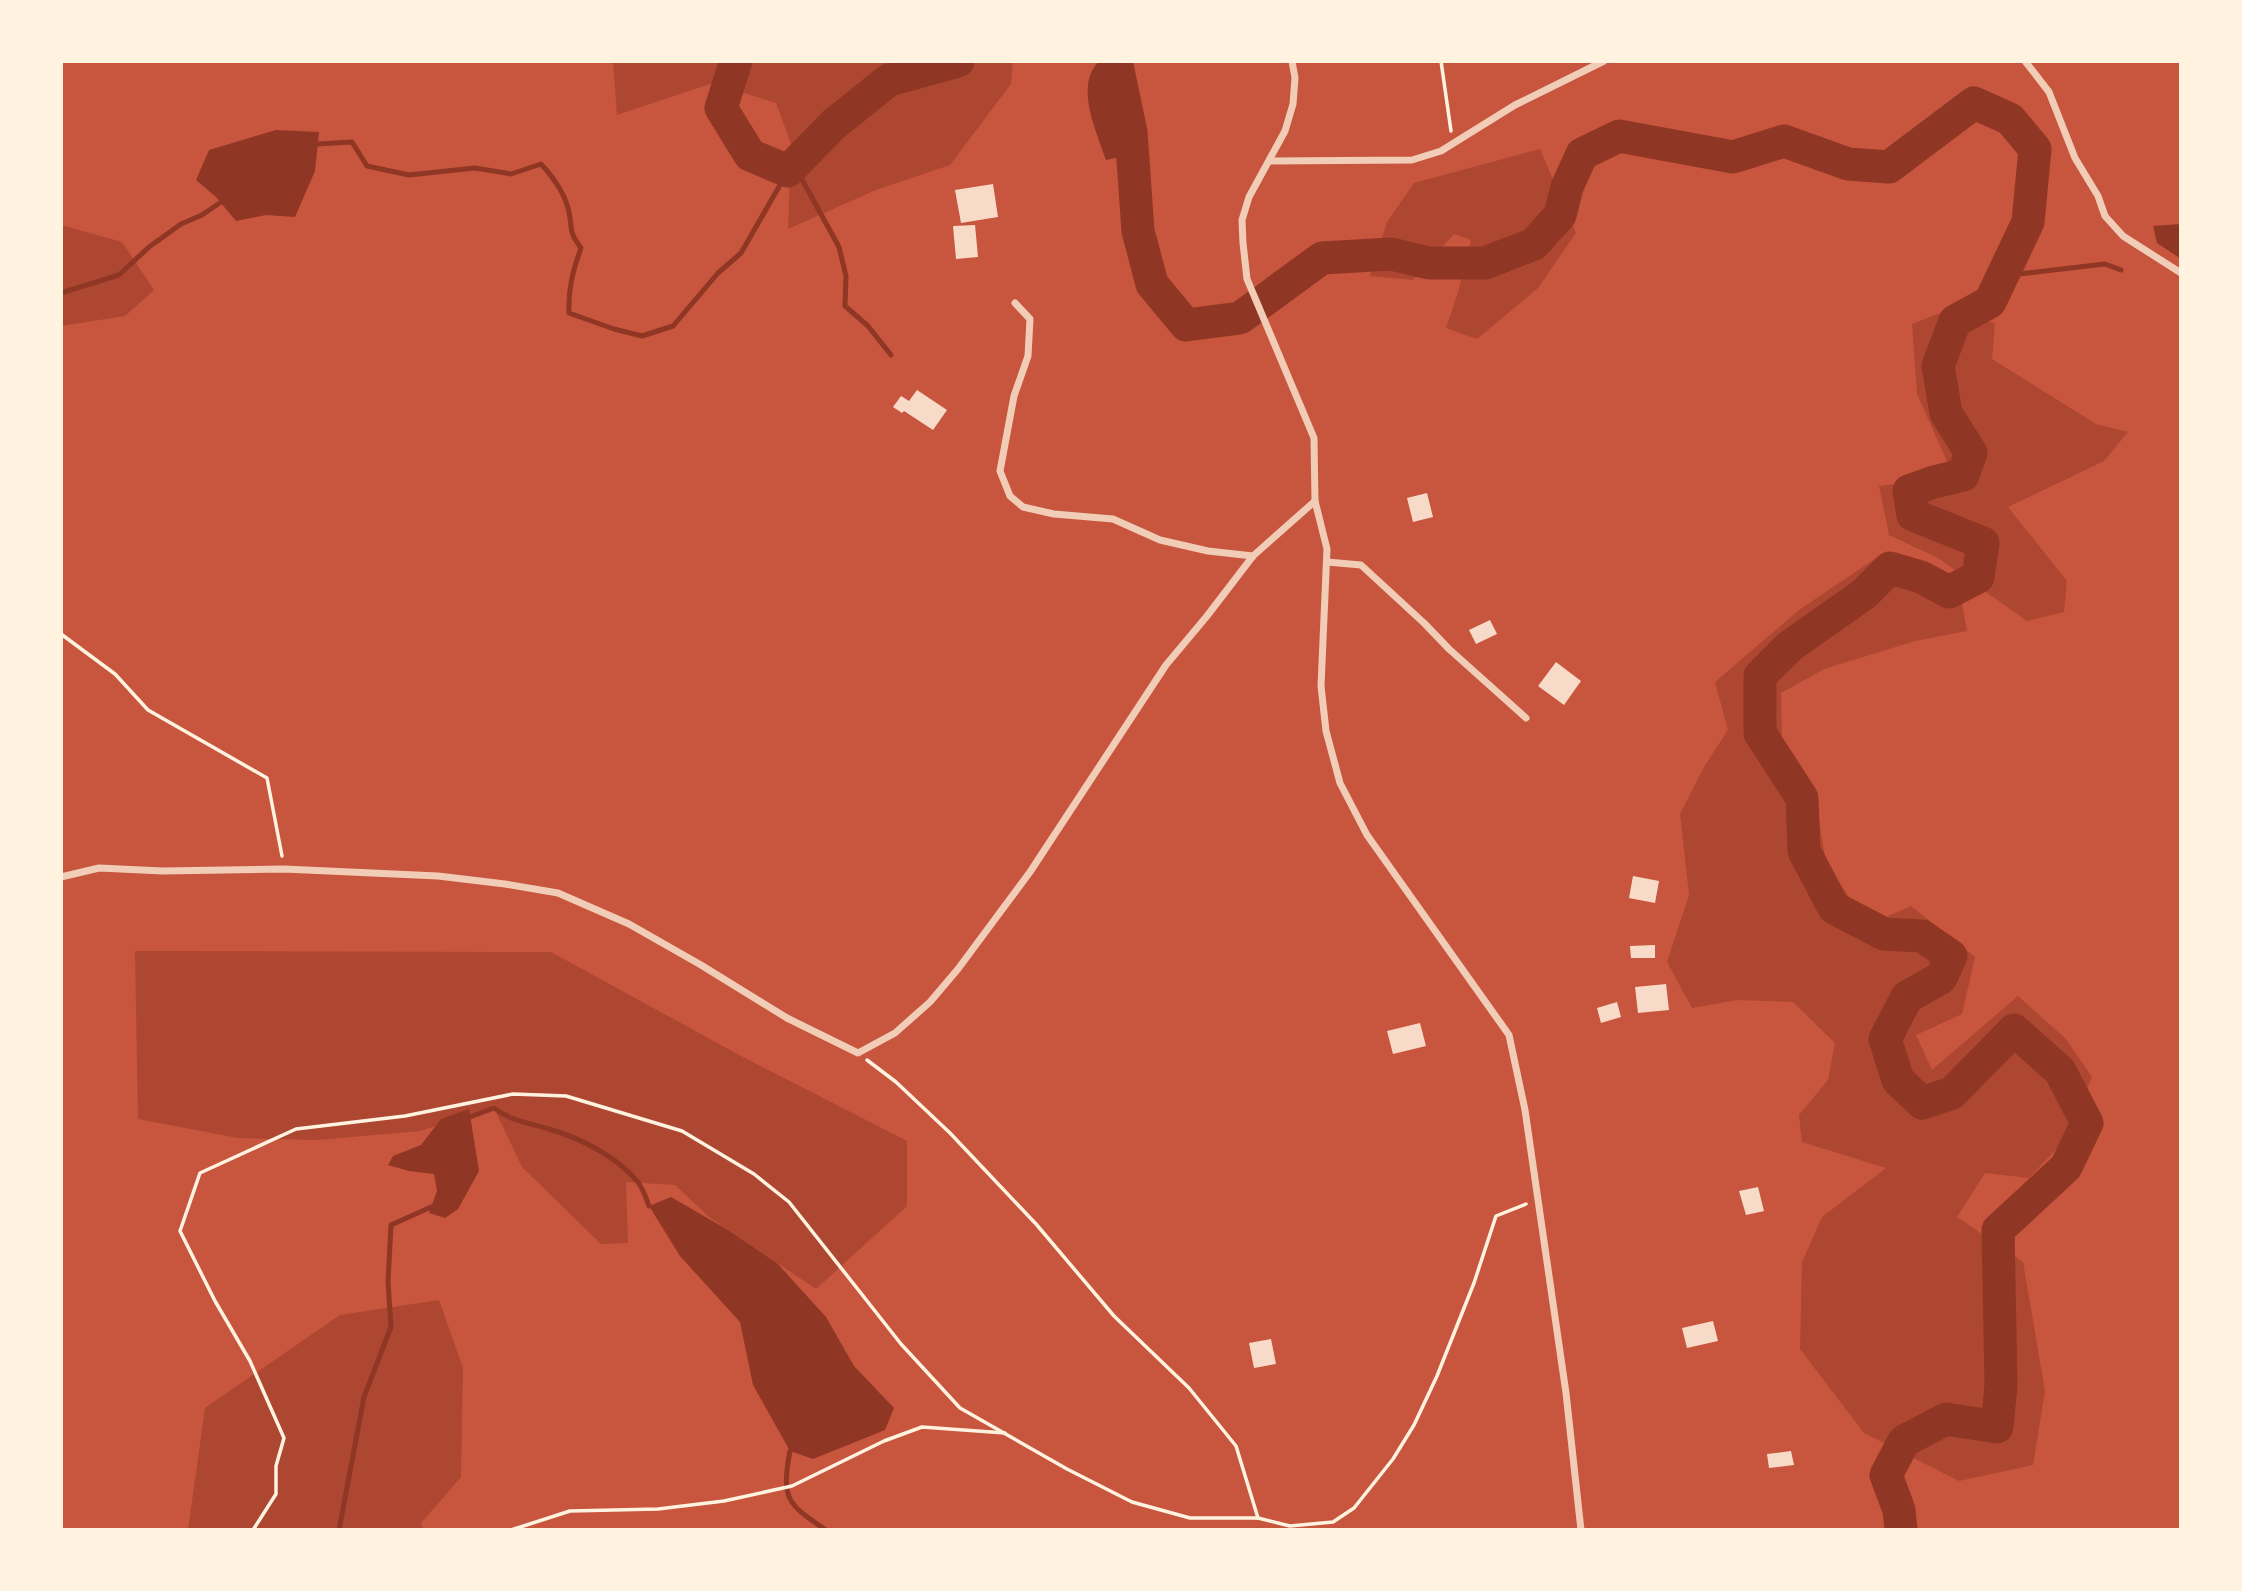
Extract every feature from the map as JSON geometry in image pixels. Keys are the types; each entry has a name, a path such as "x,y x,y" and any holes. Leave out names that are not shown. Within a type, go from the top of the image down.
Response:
{"street":[{"path":"1292,61 1295,78 1293,104 1285,131 1249,197 1242,220 1243,254 1248,279 1314,438 1315,502 1327,549 1321,686 1326,731 1340,783 1367,835 1509,1035 1518,1071 1538,1200 1566,1393 1581,1530"},
{"path":"1270,161 1412,160 1441,151 1515,105 1604,61"},
{"path":"2025,61 2049,92 2075,158 2098,196 2105,216 2123,236 2181,273"},
{"path":"1015,303 1030,318 1028,356 1014,396 1000,471 1010,496 1023,507 1054,514 1112,519 1160,540 1208,551 1253,556"},
{"path":"61,877 99,868 163,871 284,869 438,876 558,893 629,924 787,1018 858,1053 895,1033 930,1002 958,970 1030,872 1166,665 1253,556 1315,502"},
{"path":"1327,562 1361,565 1526,718"}],"path":[{"path":"1441,61 1453,144"},
{"path":"61,634 115,674 148,710 267,778 284,869"},
{"path":"858,1053 896,1082 950,1133 1035,1224 1114,1316 1189,1388 1236,1446 1258,1518"},
{"path":"253,1530 276,1494 276,1466 284,1438 250,1361 215,1301 180,1231 200,1173 296,1129 405,1115 513,1094 566,1096 682,1131 754,1174 789,1202 901,1344 960,1408 1132,1502 1190,1518 1258,1518 1290,1526 1333,1522 1354,1508 1393,1459 1426,1400 1474,1283 1496,1216 1538,1200"},
{"path":"511,1530 570,1511 659,1509 724,1501 792,1486 884,1441 922,1427 1007,1434"}],"shaded area":[{"path":"613,61 1013,61 1011,84 950,165 876,190 788,229 791,144 776,103 713,83 617,115"},
{"path":"1099,61 1125,61 1134,69 1126,87 1145,135 1143,152 1106,160 1093,123 1088,96 1088,83"},
{"path":"276,130 319,132 315,171 295,217 266,215 236,221 216,197 196,180 209,150"},
{"path":"1540,149 1576,233 1538,288 1477,339 1446,328 1471,240 1454,234 1413,280 1370,276 1387,222 1414,183"},
{"path":"2181,224 2181,259 2157,243 2153,226"},
{"path":"61,225 122,242 154,290 125,316 61,326"},
{"path":"1943,312 1995,323 1992,359 2096,424 2128,432 2104,461 2008,507 2067,581 2064,612 2027,621 1938,558 1889,535 1879,486 1954,477 1917,394 1912,324"},
{"path":"1879,556 1962,604 1967,631 1915,641 1824,669 1781,693 1782,741 1813,785 1826,863 1868,925 1911,906 1975,957 1962,1014 1916,1035 1932,1070 2018,996 2066,1039 2092,1077 2063,1142 2029,1178 1985,1173 1957,1217 2023,1262 2045,1391 2033,1465 1959,1481 1864,1433 1800,1349 1802,1262 1822,1217 1886,1168 1802,1142 1799,1115 1828,1080 1835,1043 1793,1002 1737,1000 1692,1008 1667,962 1689,895 1680,814 1704,767 1728,730 1715,682 1799,610"},
{"path":"135,951 551,952 741,1056 907,1141 907,1206 816,1289 709,1217 675,1185 626,1182 628,1243 601,1244 522,1167 494,1108 420,1131 318,1140 238,1138 138,1119"},
{"path":"469,1109 479,1171 458,1209 445,1218 429,1213 437,1191 434,1174 388,1165 393,1156 421,1145 441,1119"},
{"path":"671,1197 728,1230 777,1263 826,1317 854,1366 894,1408 885,1430 813,1459 790,1451 753,1385 740,1322 680,1256 649,1206"},
{"path":"439,1300 463,1368 461,1477 421,1523 423,1530 188,1530 205,1408 340,1315"}],"building":[{"path":"993,184 998,217 961,223 955,190"},
{"path":"975,225 978,257 956,259 953,226"},
{"path":"917,390 947,410 933,430 893,407 901,396 909,401"},
{"path":"1427,493 1433,517 1413,522 1407,498"},
{"path":"1490,620 1497,634 1476,644 1469,630"},
{"path":"1556,662 1581,681 1564,705 1538,686"},
{"path":"1633,876 1659,881 1655,903 1629,898"},
{"path":"1655,945 1655,958 1631,958 1630,946"},
{"path":"1666,984 1669,1010 1638,1013 1635,987"},
{"path":"1617,1002 1621,1017 1601,1023 1597,1008"},
{"path":"1420,1023 1426,1046 1393,1054 1387,1031"},
{"path":"1758,1187 1764,1211 1746,1215 1739,1191"},
{"path":"1713,1321 1718,1341 1687,1348 1682,1328"},
{"path":"1271,1339 1276,1364 1254,1368 1249,1343"},
{"path":"1791,1451 1794,1465 1769,1468 1767,1454"}],"waterway":[{"path":"736,61 721,108 750,155 788,171 834,124 889,80 958,61"},
{"path":"1116,61 1131,132 1138,231 1152,284 1186,325 1240,318 1322,258 1391,254 1429,263 1485,263 1534,244 1560,215 1567,187 1582,154 1619,136 1733,157 1784,141 1848,164 1889,167 1974,103 2010,119 2035,149 2028,222 1990,302 1955,321 1938,366 1946,413 1971,453 1963,475 1909,491 1913,515 1983,543 1978,577 1949,592 1921,577 1890,568 1864,594 1790,646 1760,676 1760,733 1802,798 1804,851 1834,908 1884,934 1922,936 1951,956 1941,978 1907,997 1885,1039 1898,1080 1922,1103 1952,1093 2014,1030 2060,1071 2087,1123 2066,1167 1998,1230 2001,1385 1997,1427 1946,1419 1904,1441 1886,1475 1899,1510 1901,1530"},
{"path":"317,144 352,142 367,166 409,175 475,168 511,174 541,164 562,192 573,234 581,248 569,296 569,313 642,336 673,326 718,273 741,253 788,171"},
{"path":"794,165 839,247 846,276 845,306 868,326 891,355"},
{"path":"61,293 119,275 149,247 181,224 202,215 221,202"},
{"path":"2003,276 2105,264 2121,270"},
{"path":"470,1117 494,1108 514,1119 585,1143 628,1172 641,1187 649,1206"},
{"path":"339,1530 364,1397 391,1327 388,1282 391,1225 431,1207"},
{"path":"790,1451 786,1480 790,1499 803,1513 826,1530"}]}
